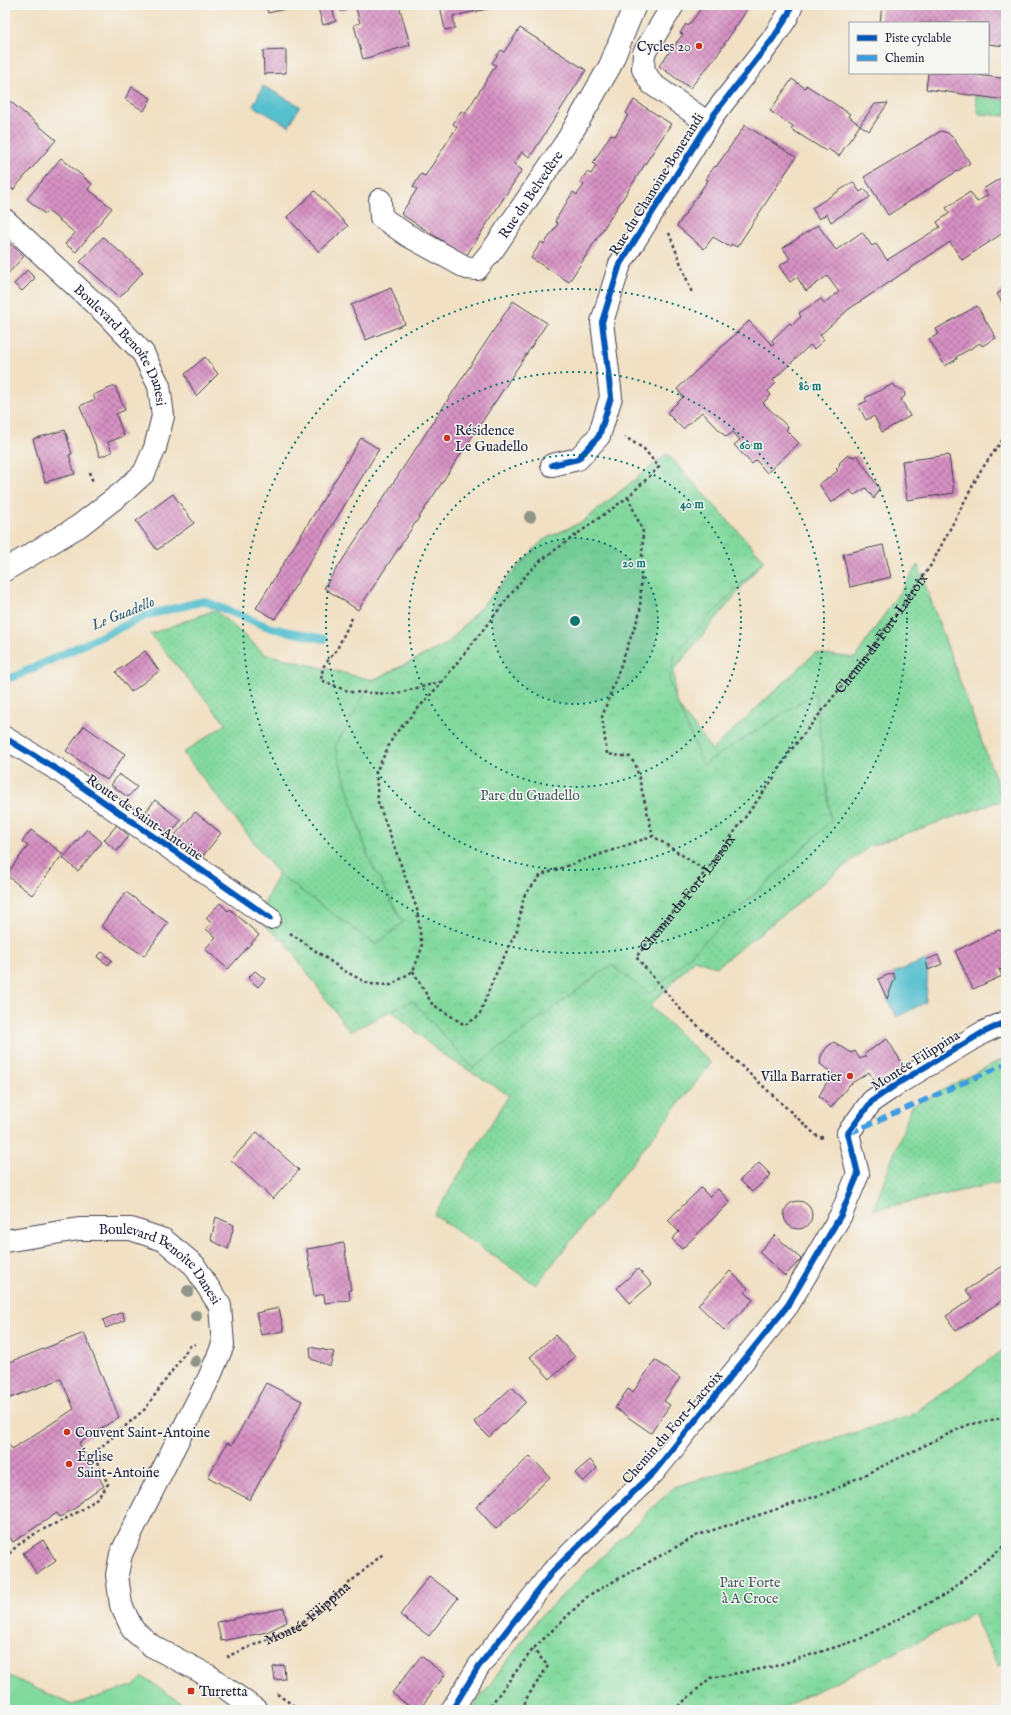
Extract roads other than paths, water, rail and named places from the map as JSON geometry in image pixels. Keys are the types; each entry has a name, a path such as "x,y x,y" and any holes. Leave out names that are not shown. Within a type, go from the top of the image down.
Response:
{"street":[{"name":"Rue du Belvedère","path":"380,200 381,217 407,235 466,268 477,269 494,248 568,139 610,66 635,5"},
{"path":"673,5 644,53 643,69 652,84 708,124"},
{"name":"Rue du Chanoine Bonerandi","path":"552,464 578,459 599,436 611,397 602,322 620,264 708,124 772,40 787,17 792,5"},
{"name":"Boulevard Benoîte Danesi","path":"5,220 108,316 143,353 159,386 162,416 155,448 144,473 123,492 79,526 5,570"},
{"name":"Route de Saint-Antoine","path":"5,738 58,770 270,918"},
{"name":"Montée Filippina","path":"848,1133 872,1101 900,1082 968,1041 1006,1022"},
{"name":"Chemin du Fort-Lacroix","path":"452,1710 479,1666 553,1571 654,1472 788,1305 841,1215 858,1174 848,1133"},
{"name":"Boulevard Benoîte Danesi","path":"5,1241 79,1229 131,1229 164,1240 194,1265 220,1306 223,1344 209,1378 121,1554 117,1576 121,1605 133,1630 152,1646 209,1676 256,1710"}],"water":[{"path":"263,86 300,106 289,126 253,106"},
{"path":"926,960 928,965 926,1002 897,1017 887,999 895,978 893,973"}],"waterway":[{"name":"Le Guadello","path":"5,678 14,677 147,615 204,601 271,628 324,639"}],"place":[{"name":"Cycles 20","path":"699,46"},
{"name":"Résidence Le Guadello","path":"447,438"},
{"name":"Villa Barratier","path":"850,1076"},
{"name":"Couvent Saint-Antoine","path":"67,1432"},
{"name":"Église Saint-Antoine","path":"69,1464"},
{"name":"Turretta","path":"191,1691"}],"park label":[{"name":"Parc du Guadello","path":"530,795"},
{"name":"Parc Forte à A Croce","path":"750,1590"}]}
